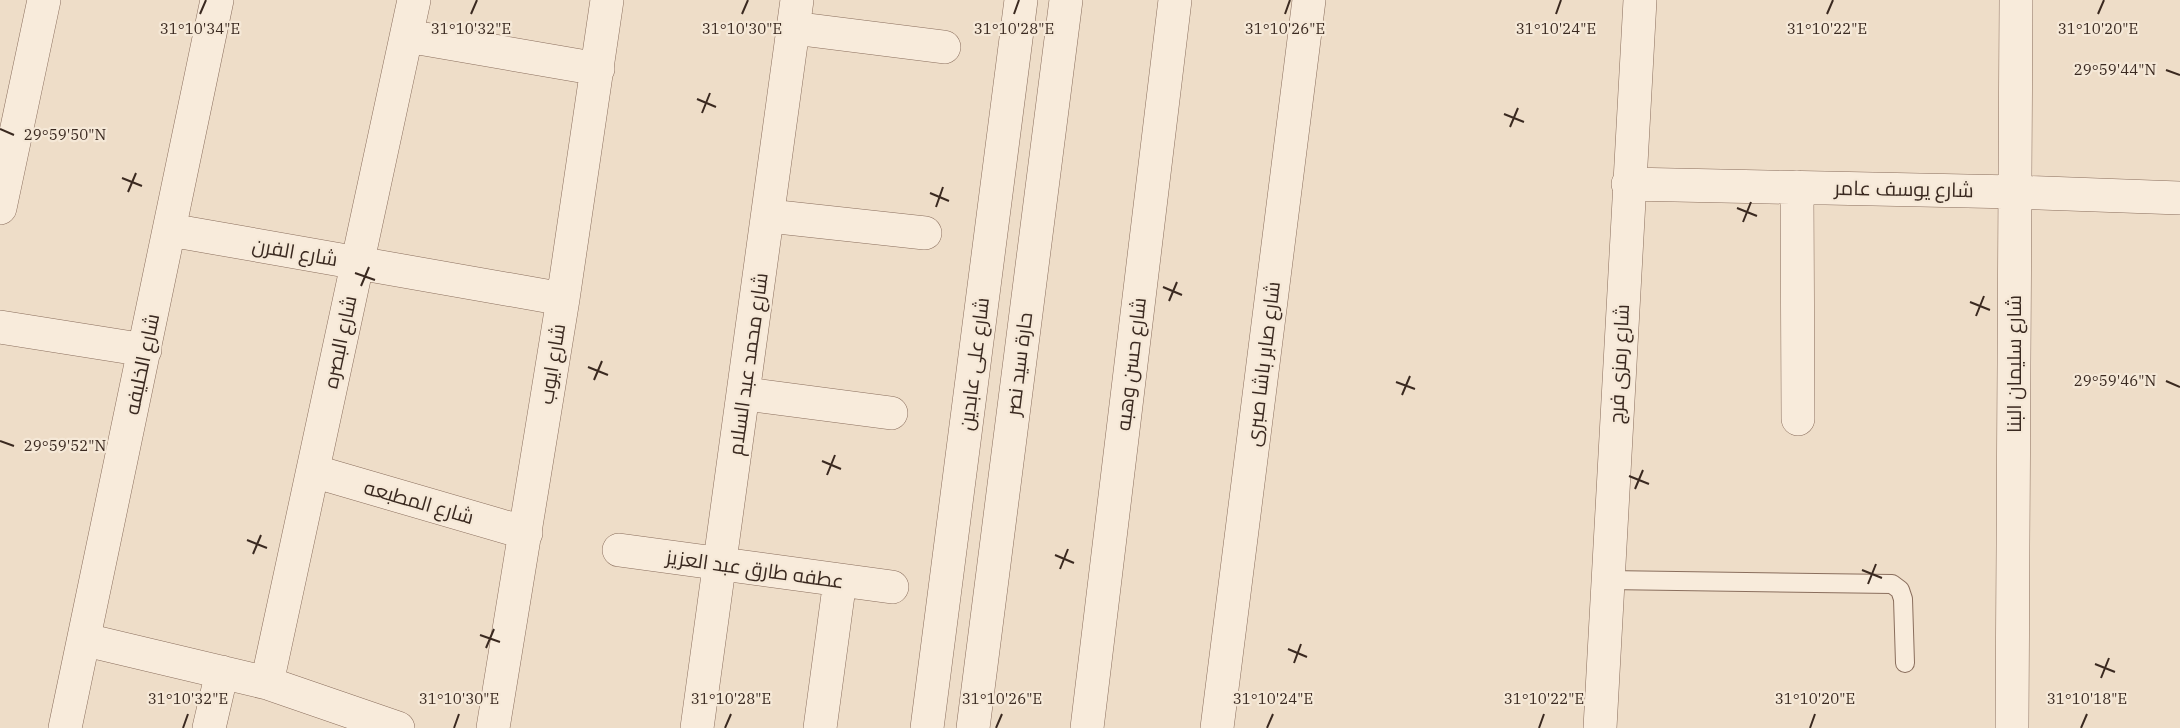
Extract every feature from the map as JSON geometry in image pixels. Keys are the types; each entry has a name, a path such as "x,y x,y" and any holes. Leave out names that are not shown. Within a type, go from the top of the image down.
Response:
{"street":[{"path":"0,208 44,0"},
{"name":"شارع الخليفه","path":"65,728 86,640 217,0"},
{"name":"شارع البصره","path":"267,683 414,0"},
{"name":"شارع ايوب","path":"493,728 563,298 607,0"},
{"name":"شارع على عابدين","path":"927,728 1020,0"},
{"name":"حارة سيد نصر","path":"973,728 1066,0"},
{"name":"شارع حسن وهبه","path":"1087,728 1175,0"},
{"name":"شارع صابر باشا صبرى","path":"1217,728 1309,0"},
{"name":"شارع رمزى فرج","path":"1600,728 1628,184 1640,0"},
{"name":"شارع سليمان البنا","path":"2012,728 2016,0"},
{"path":"795,14 944,47"},
{"name":"شارع محمد عبد السلام","path":"698,728 795,14"},
{"path":"407,36 598,69"},
{"name":"شارع يوسف عامر","path":"1628,184 2015,192 2180,198"},
{"path":"1797,187 1798,418"},
{"path":"769,216 925,233"},
{"name":"شارع الفرن","path":"170,230 563,298"},
{"path":"0,327 145,350"},
{"path":"745,394 891,413"},
{"name":"شارع المطبعه","path":"313,471 526,533"},
{"name":"عطفه طارق عبد العزيز","path":"619,550 892,587"},
{"path":"820,728 840,580"},
{"path":"86,640 267,683 327,716 398,728"},
{"path":"209,728 222,672"}],"lane":[{"path":"1608,580 1892,584 1900,590 1903,599 1905,663"}]}
